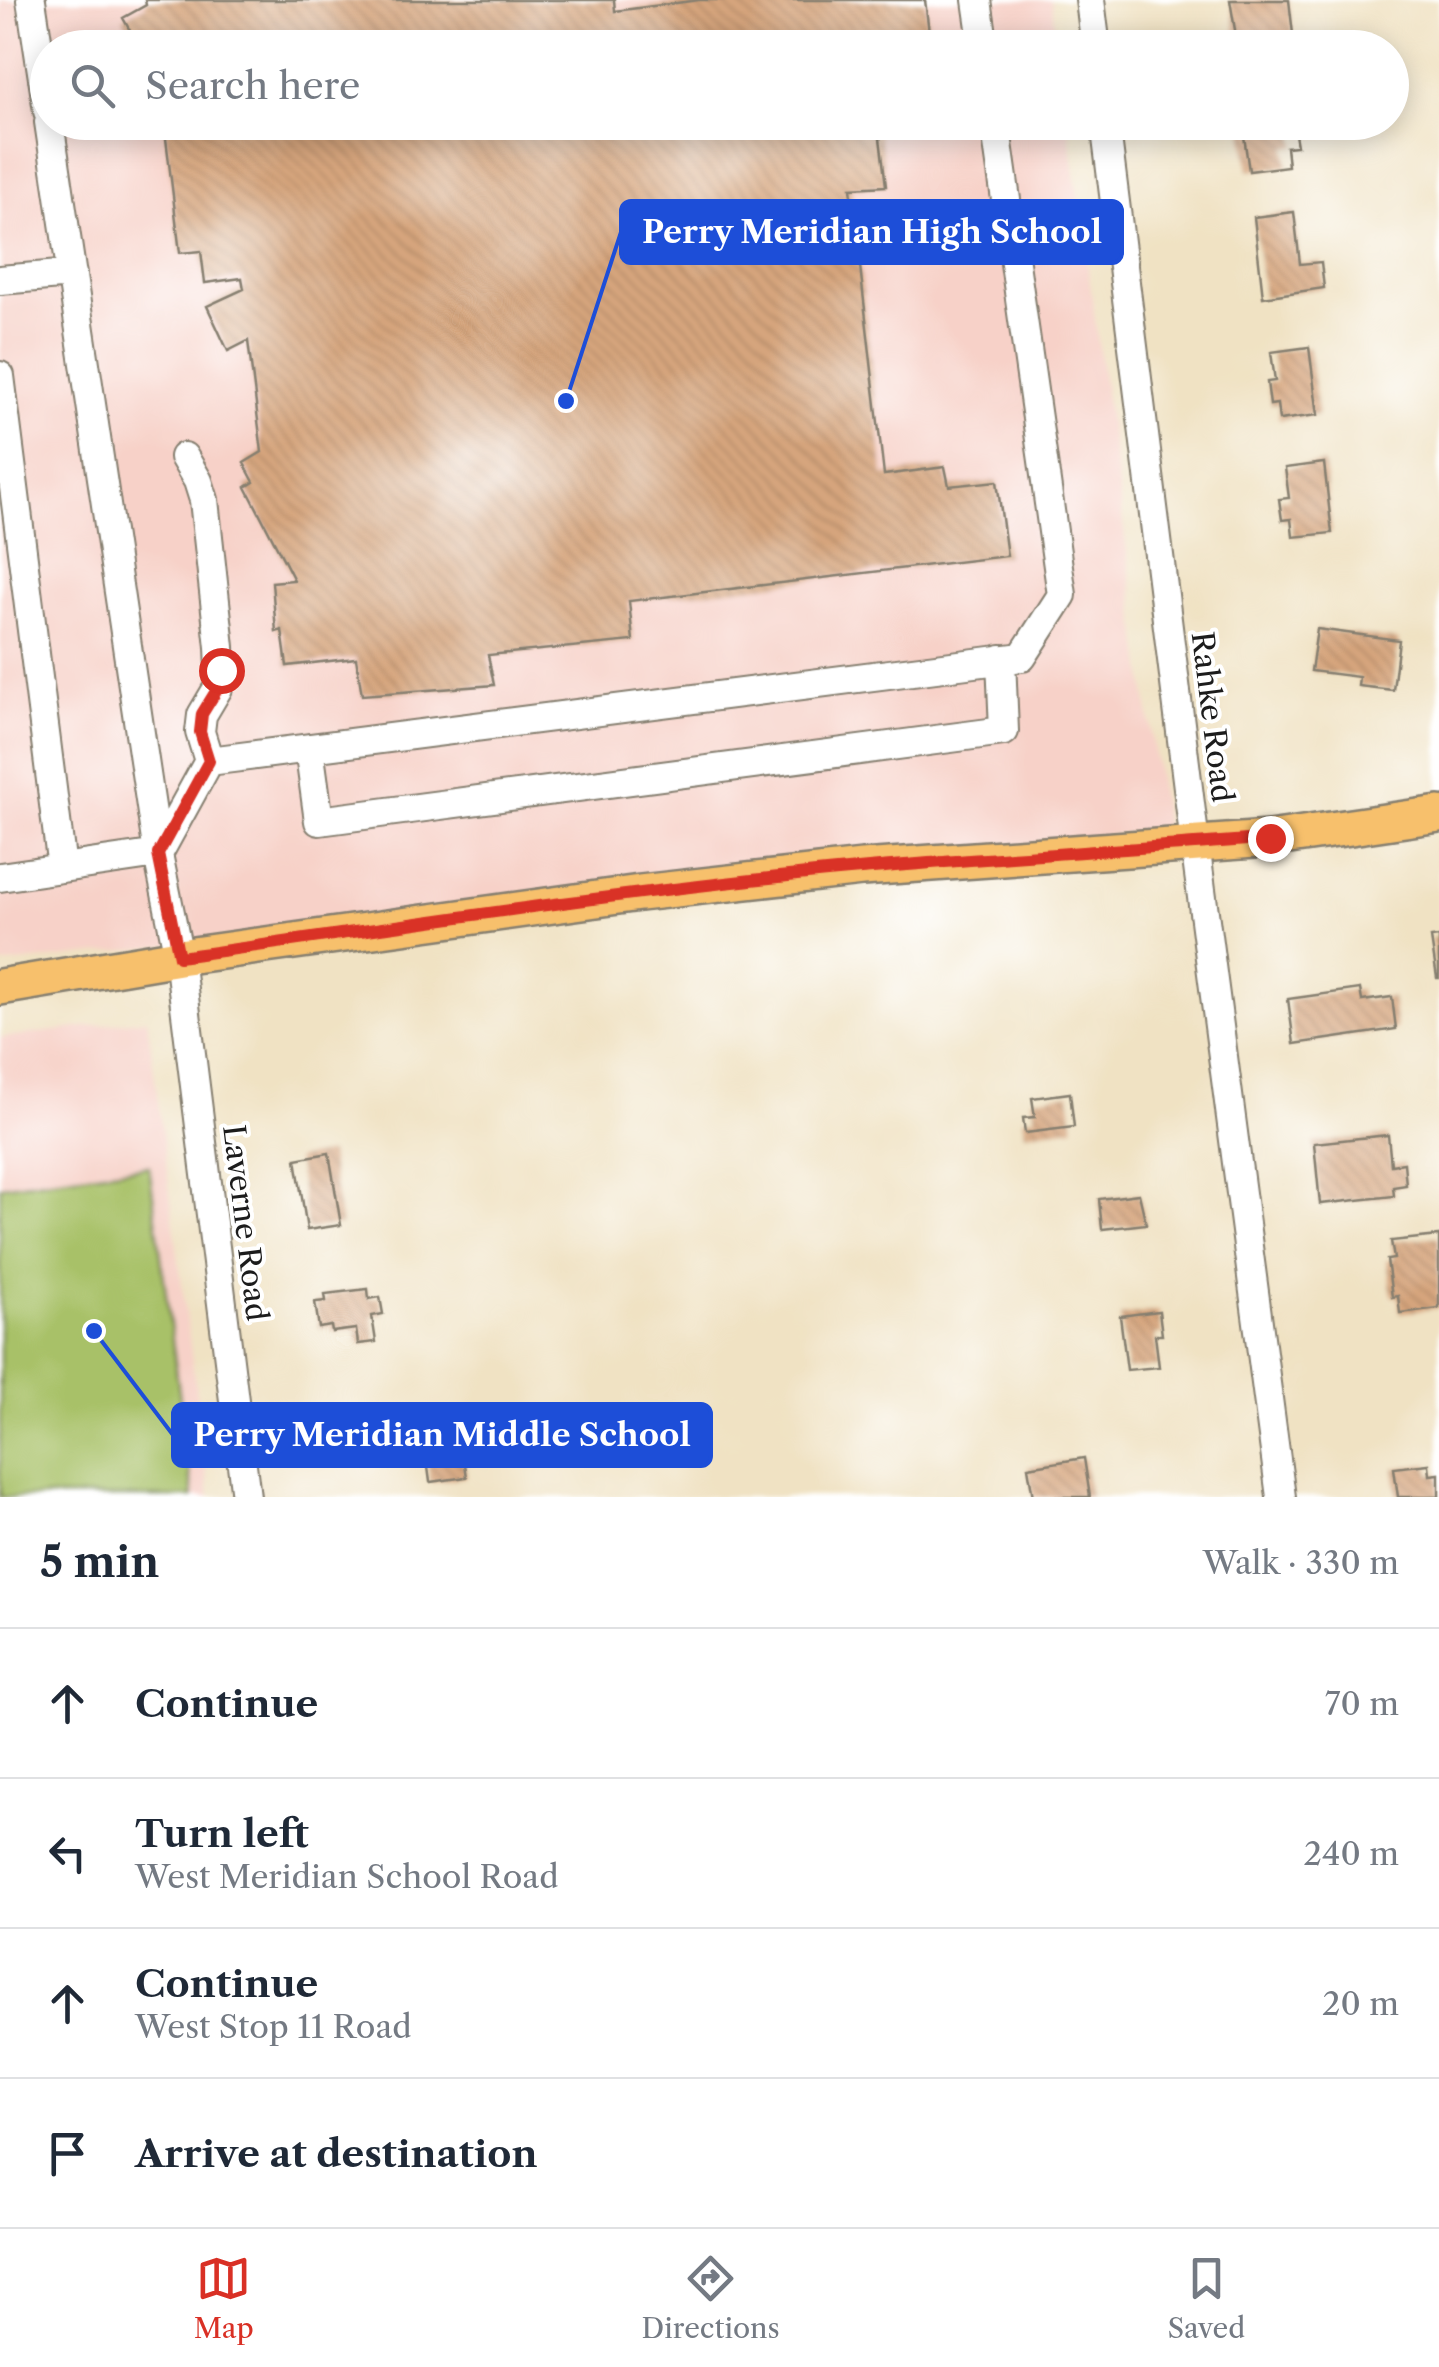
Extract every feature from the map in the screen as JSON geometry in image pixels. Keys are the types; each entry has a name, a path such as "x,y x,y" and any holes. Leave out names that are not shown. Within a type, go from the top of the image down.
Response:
{"main road":[{"path":"0,988 179,957 640,892 958,860 1270,838 1439,814"}],"street":[{"path":"31,0 36,30"},
{"path":"977,0 981,30"},
{"path":"1090,0 1094,30"},
{"name":"Laverne Road","path":"52,140 158,854 179,957 246,1497"},
{"path":"209,761 1022,657 1062,595 998,140"},
{"name":"Rahke Road","path":"1107,140 1281,1497"},
{"path":"0,280 72,274"},
{"path":"0,376 62,868"},
{"path":"0,877 158,854 209,761 200,732 202,714 218,688 220,647 204,500 184,456"},
{"path":"309,748 319,821 1004,731 1001,659"}],"shaded area":[{"path":"0,0 1051,0 1055,30 30,30 30,140 1070,140 1165,829 0,965"},
{"path":"147,1019 210,1497 0,1497 0,1038"}],"green space":[{"path":"149,1166 193,1497 0,1497 0,1186"}],"building":[{"path":"145,0 614,0 615,11 699,0 925,0 929,30 130,30 123,18 146,5"},
{"path":"1230,0 1289,0 1293,30 1235,30"},
{"path":"166,140 880,140 886,186 851,188 884,475 945,467 949,486 997,481 1007,556 629,601 633,641 488,655 494,685 362,695 356,658 287,666 282,630 276,632 272,582 294,580 246,487 254,482 244,463 262,452 248,341 228,351 207,306 244,289 242,278 205,283 201,251 180,253"},
{"path":"1245,140 1296,140 1297,146 1286,147 1288,166 1249,171"},
{"path":"1294,212 1300,264 1321,262 1324,288 1263,297 1254,217"},
{"path":"1309,347 1318,415 1279,420 1277,404 1270,405 1267,382 1275,381 1271,352"},
{"path":"1324,463 1332,533 1293,537 1291,519 1282,520 1279,499 1289,498 1285,468"},
{"path":"1317,629 1399,640 1393,690 1358,686 1359,677 1311,671"},
{"path":"1439,937 1439,978 1437,978 1431,938"},
{"path":"1360,989 1362,1001 1392,997 1396,1029 1294,1044 1288,999"},
{"path":"1070,1093 1074,1127 1025,1133 1023,1118 1035,1117 1032,1098"},
{"path":"1388,1135 1391,1165 1404,1163 1406,1185 1393,1187 1394,1196 1320,1204 1314,1143"},
{"path":"329,1153 341,1225 307,1230 296,1159"},
{"path":"1139,1194 1146,1224 1102,1229 1099,1199"},
{"path":"1439,1236 1439,1308 1400,1313 1398,1296 1392,1297 1387,1260 1394,1259 1391,1241"},
{"path":"368,1289 369,1299 380,1297 383,1314 372,1316 376,1342 358,1344 356,1329 332,1332 331,1326 319,1328 315,1302 326,1301 325,1294"},
{"path":"1159,1311 1162,1335 1155,1335 1159,1367 1127,1370 1120,1316"},
{"path":"460,1425 462,1440 482,1438 484,1461 465,1464 467,1477 430,1482 423,1430"},
{"path":"1084,1458 1090,1497 1033,1497 1028,1467"},
{"path":"1429,1464 1430,1475 1439,1474 1439,1497 1398,1497 1394,1468"}],"place":[{"name":"Perry Meridian High School","path":"566,401"},
{"name":"Perry Meridian Middle School","path":"94,1331"}],"route":[{"path":"221,670 218,688 202,714 200,732 209,761 158,854 179,957 640,892 776,877 1270,838"}]}
